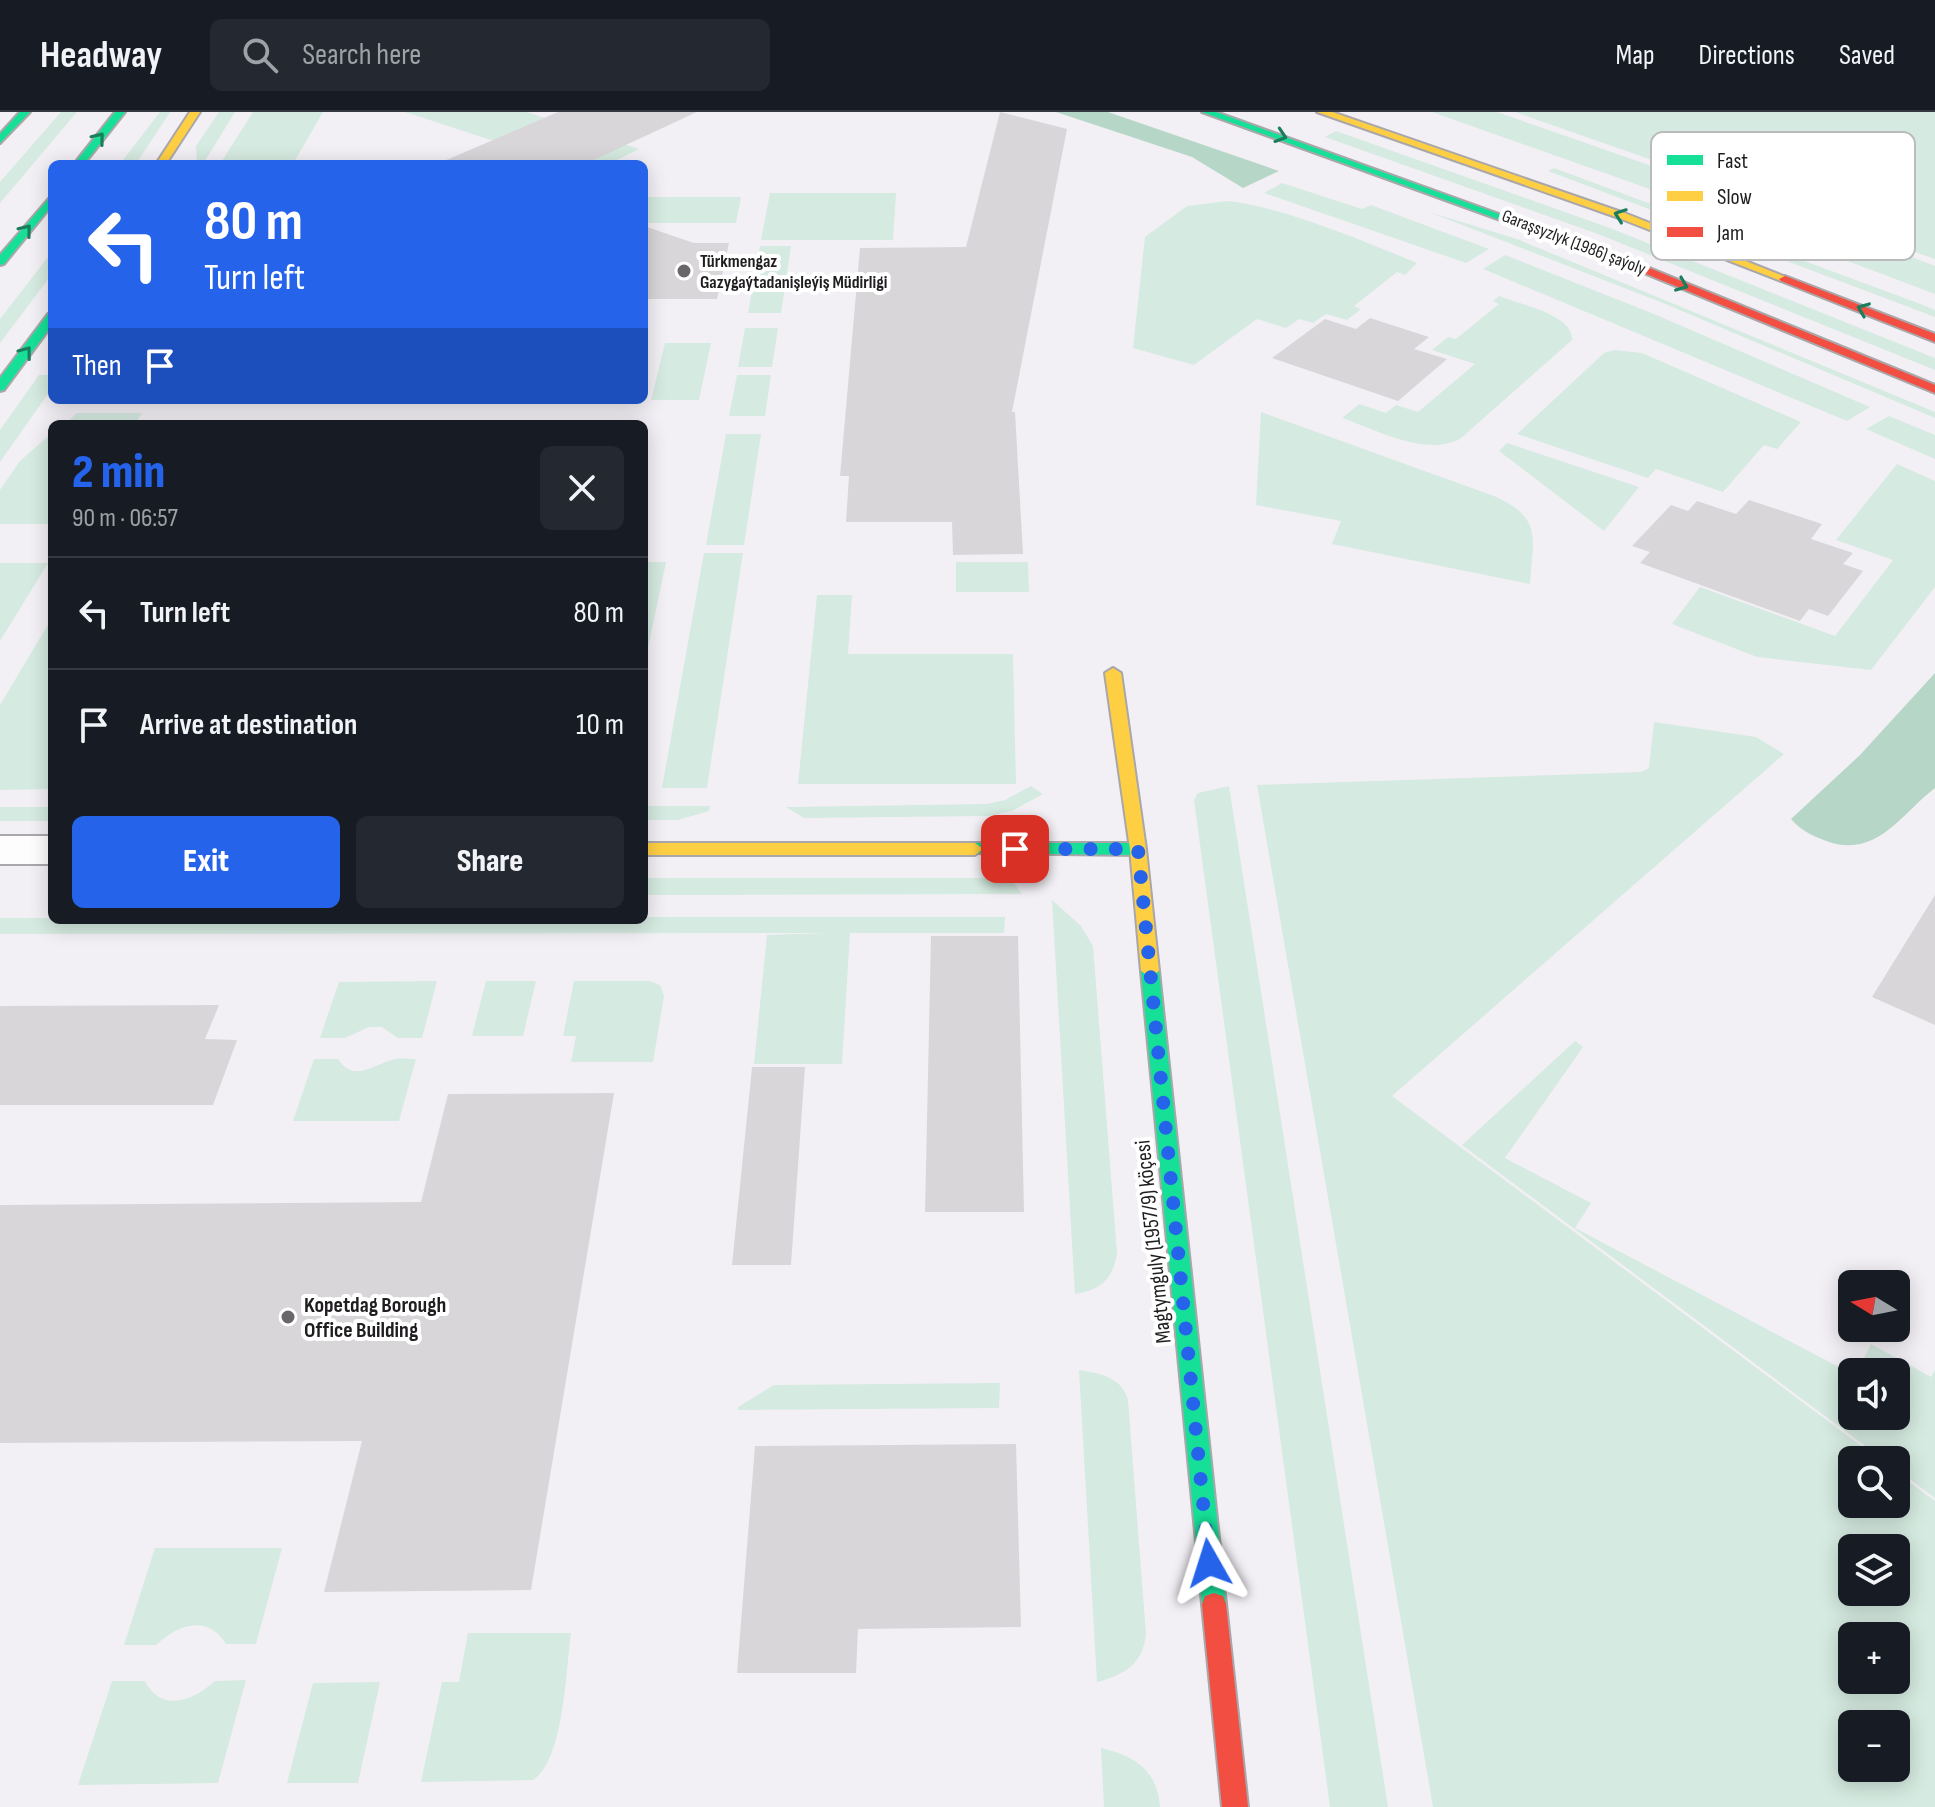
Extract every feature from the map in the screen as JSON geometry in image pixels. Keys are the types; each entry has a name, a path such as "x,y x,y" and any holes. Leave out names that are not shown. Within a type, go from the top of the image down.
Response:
{"main road":[{"path":"0,140 25,112"},
{"path":"82,160 120,112"},
{"path":"164,160 195,112"},
{"name":"Garaşsyzlyk (1986) şaýoly","path":"1207,112 1576,241 1935,389"},
{"name":"Garaşsyzlyk (1986) şaýoly","path":"1322,112 1651,227"},
{"path":"0,262 48,203"},
{"name":"Garaşsyzlyk (1986) şaýoly","path":"1736,260 1935,338"},
{"path":"0,387 48,322"},
{"name":"Magtymguly (1957/9) köçesi","path":"1113,673 1138,849 1235,1807"},
{"path":"648,849 1138,849"}],"street":[{"path":"0,850 48,850"}],"green space":[{"path":"61,112 77,112 0,203 0,182"},
{"path":"160,112 170,112 139,160 123,160"},
{"path":"219,112 235,112 205,160 197,160 196,146"},
{"path":"253,112 323,112 295,160 223,160"},
{"path":"405,112 527,112 639,149 617,160 552,160"},
{"path":"1056,112 1108,112 1279,171 1243,188 1192,157"},
{"path":"1432,112 1497,112 1651,166 1651,189"},
{"path":"1515,112 1935,112 1935,259 1915,252 1915,132 1651,132 1651,160"},
{"path":"1336,131 1610,228 1651,244 1651,255 1598,234 1325,137"},
{"path":"1554,168 1651,204 1651,210 1548,171"},
{"path":"1282,183 1362,209 1371,205 1489,249 1466,263 1264,193"},
{"path":"770,193 896,193 893,240 761,240"},
{"path":"648,197 741,197 736,223 648,223"},
{"path":"1227,201 1297,217 1417,263 1405,275 1397,272 1354,306 1361,309 1347,320 1326,314 1313,323 1299,319 1286,328 1257,319 1194,365 1133,348 1145,237 1187,206"},
{"path":"1429,212 1517,239 1935,412 1935,418 1663,303"},
{"path":"760,246 791,246 781,313 748,313"},
{"path":"1505,255 1654,314 1870,407 1847,421 1483,269"},
{"path":"48,257 48,279 0,343 0,319"},
{"path":"1915,258 1935,266 1935,294 1845,260"},
{"path":"1662,260 1690,260 1935,358 1935,370"},
{"path":"1784,260 1802,260 1923,305 1935,310 1935,317"},
{"path":"1499,296 1555,317 1570,331 1572,340 1460,439 1446,444 1417,443 1385,435 1342,418 1359,404 1386,413 1396,405 1418,412 1475,364 1432,350 1448,337 1456,339 1499,304 1493,301"},
{"path":"745,328 778,328 772,367 738,367"},
{"path":"665,343 711,343 699,400 651,400"},
{"path":"1614,350 1642,353 1801,422 1777,449 1764,445 1723,492 1656,469 1648,478 1517,434 1604,353"},
{"path":"39,375 48,375 48,394 0,462 0,430"},
{"path":"737,375 771,375 765,416 729,416"},
{"path":"1261,412 1510,504 1521,512 1532,531 1530,584 1332,544 1341,521 1256,505"},
{"path":"77,413 142,413 138,420 69,420"},
{"path":"1889,416 1935,435 1935,459 1866,429"},
{"path":"726,434 761,434 744,545 706,545"},
{"path":"48,436 48,524 0,524 0,490 20,461"},
{"path":"1507,443 1639,487 1604,531 1499,451"},
{"path":"1897,464 1935,481 1935,587 1871,670 1757,657 1672,624 1700,587 1835,636 1893,560 1836,540"},
{"path":"704,553 743,553 707,788 662,788"},
{"path":"648,562 666,562 648,648"},
{"path":"956,562 1028,562 1029,592 956,592"},
{"path":"0,563 48,563 0,641"},
{"path":"817,595 852,595 848,654 1013,654 1016,784 798,784"},
{"path":"48,625 48,789 0,790 0,705"},
{"path":"1935,673 1935,788 1887,831 1861,844 1829,842 1795,823 1791,819 1860,755"},
{"path":"1654,722 1756,737 1784,754 1392,1096 1861,1446 1838,1446 1838,1518 1910,1518 1910,1482 1935,1501 1935,1807 1433,1807 1257,785 1641,772 1649,768"},
{"path":"1031,786 1043,794 1012,811 989,816 804,818 786,807 987,804 1005,800"},
{"path":"1229,786 1388,1807 1330,1807 1194,800 1198,793"},
{"path":"648,806 710,806 709,811 678,820 648,820"},
{"path":"0,807 48,807 48,821 0,821"},
{"path":"648,878 992,878 1013,882 1022,894 648,895"},
{"path":"1052,900 1081,926 1093,946 1117,1253 1104,1282 1092,1290 1075,1294"},
{"path":"648,917 1005,917 1004,933 850,933 842,1064 754,1064 767,935 828,933 0,934 0,918 48,918 48,924 648,924"},
{"path":"437,981 422,1038 398,1038 382,1027 369,1027 345,1038 320,1038 339,982"},
{"path":"486,981 536,981 523,1036 472,1036"},
{"path":"574,981 649,981 660,985 664,996 653,1062 571,1062 576,1036 563,1036"},
{"path":"1575,1041 1583,1047 1505,1158 1591,1203 1575,1228 1838,1367 1838,1426 1462,1145"},
{"path":"314,1059 338,1059 345,1067 359,1071 396,1059 416,1059 399,1121 293,1121"},
{"path":"1871,1344 1896,1358 1864,1358"},
{"path":"1910,1365 1931,1377 1935,1370 1935,1498 1910,1479 1910,1446 1865,1446 1844,1430 1910,1430"},
{"path":"1079,1370 1115,1381 1128,1400 1146,1634 1141,1653 1130,1667 1116,1676 1097,1682"},
{"path":"1000,1383 999,1408 738,1410 738,1407 774,1385"},
{"path":"155,1548 282,1548 256,1644 226,1644 211,1629 192,1625 174,1632 156,1645 124,1645"},
{"path":"468,1633 571,1633 557,1734 543,1770 533,1780 421,1782 442,1682 459,1682"},
{"path":"246,1680 218,1783 78,1785 112,1681 145,1681 160,1697 178,1700 197,1694 215,1681"},
{"path":"380,1682 358,1783 287,1783 313,1683"},
{"path":"1101,1748 1124,1755 1142,1766 1154,1783 1160,1807 1104,1807"}],"building":[{"path":"558,112 697,112 594,160 446,160"},
{"path":"1000,112 1067,129 1012,412 1015,412 1023,554 953,555 952,522 846,522 849,476 840,476 860,248 966,247"},
{"name":"Türkmengaz Gazygaýtadanişleýiş Müdirligi","path":"648,227 694,243 729,243 717,299 648,299"},
{"path":"1370,318 1429,337 1414,349 1447,359 1398,401 1272,358 1325,319 1356,329"},
{"path":"1749,500 1822,524 1811,539 1853,553 1843,564 1863,571 1828,616 1809,609 1800,621 1640,563 1650,552 1632,546 1671,505 1688,511 1697,501 1736,514"},
{"path":"1935,895 1935,1025 1872,997"},
{"path":"931,936 1018,936 1024,1212 925,1212"},
{"path":"219,1005 205,1039 237,1040 213,1105 0,1105 0,1006"},
{"path":"752,1067 805,1067 791,1265 732,1265"},
{"name":"Kopetdag Borough Office Building","path":"614,1093 531,1590 324,1592 362,1441 0,1443 0,1205 421,1202 448,1094"},
{"path":"1016,1444 1021,1627 858,1629 856,1673 737,1673 755,1446"}],"traffic: fast":[{"path":"0,140 25,112"},
{"path":"82,160 120,112"},
{"path":"1207,112 1626,262"},
{"path":"0,262 48,203"},
{"path":"0,387 48,322"},
{"path":"975,849 1138,849"},
{"path":"1150,971 1214,1604"}],"traffic: slow":[{"path":"164,160 195,112"},
{"path":"1322,112 1651,227"},
{"path":"1736,260 1785,279"},
{"path":"1113,673 1138,849 1150,971"},
{"path":"648,849 975,849"}],"traffic: jam":[{"path":"1626,262 1935,389"},
{"path":"1785,279 1935,338"},
{"path":"1214,1604 1235,1807"}],"place":[{"name":"Türkmengaz Gazygaýtadanişleýiş Müdirligi","path":"684,271"},
{"name":"Kopetdag Borough Office Building","path":"288,1317"}],"route":[{"path":"1015,849 1138,849 1209,1563"}]}
